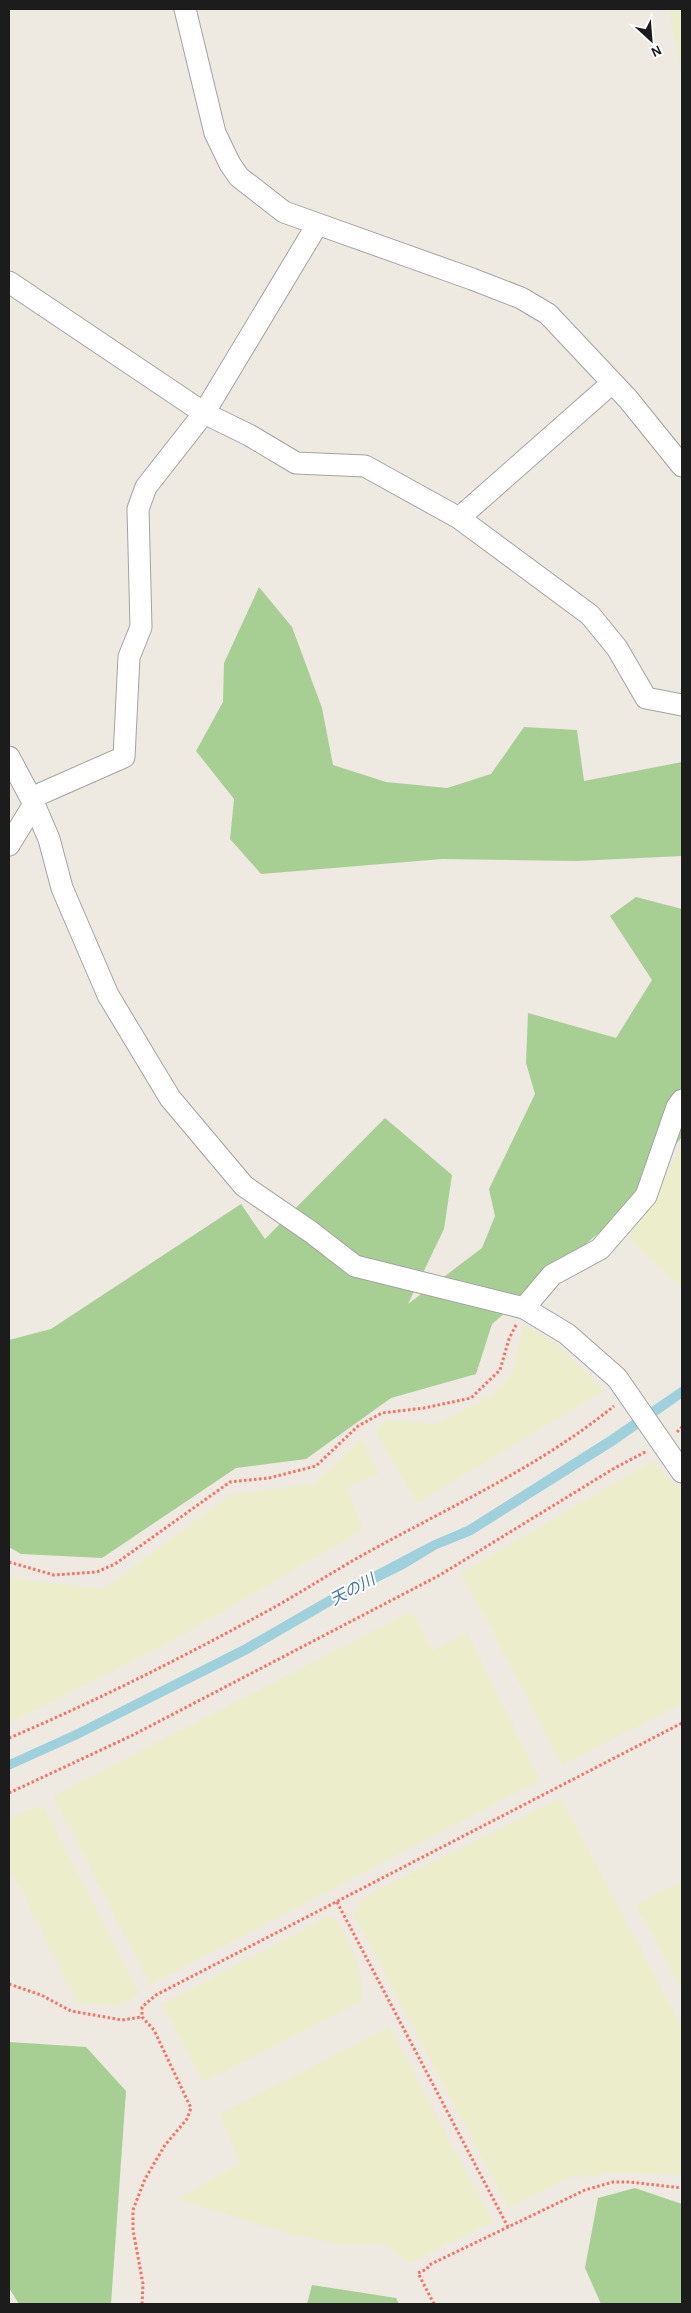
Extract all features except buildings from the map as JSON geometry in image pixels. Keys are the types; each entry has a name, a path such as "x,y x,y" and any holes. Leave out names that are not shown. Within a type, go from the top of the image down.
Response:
{"street":[{"path":"185,9 215,133 230,164 239,177 284,212 521,298 548,314 612,383 682,466"},
{"path":"9,845 33,801 124,757 129,657 140,627 138,509 146,487 204,412 317,225"},
{"path":"9,282 204,412 249,435 296,463 365,466 459,518 590,615 617,648 646,698 682,705"},
{"path":"459,518 612,383"},
{"path":"9,757 33,801 49,839 62,888 108,995 170,1098 244,1186 311,1232 356,1266 524,1308 568,1334 616,1378 682,1472"},
{"path":"524,1308 552,1275 600,1249 646,1196 676,1107 682,1100"}],"path":[{"path":"9,1562 54,1575 97,1572 115,1564 230,1482 268,1478 316,1466 358,1426 382,1413 424,1408 471,1398 500,1370 509,1339 524,1308"},
{"path":"9,1738 62,1716 273,1608 361,1556 526,1467 630,1397"},
{"path":"9,1793 133,1735 440,1575 658,1439 682,1427"},
{"path":"142,2304 142,2284 133,2230 133,2210 145,2179 165,2145 187,2119 191,2108 154,2030 142,2017 142,2006 156,1995 682,1723"},
{"path":"338,1902 508,2228"},
{"path":"9,1984 41,1996 71,2011 122,2020 142,2017"},
{"path":"434,2304 418,2273 426,2269 429,2264 585,2190 613,2182 682,2188"}],"green space":[{"path":"669,9 682,9 682,77"},
{"path":"259,587 292,627 322,708 333,765 386,782 447,788 491,774 524,727 577,730 584,781 682,762 682,856 576,861 442,859 261,874 230,839 234,799 196,751 223,702 224,663"},
{"path":"636,897 682,909 682,1137 601,1231 492,1324 476,1374 391,1398 306,1459 236,1468 102,1558 21,1554 9,1547 9,1340 51,1329 241,1204 265,1239 385,1118 452,1175 444,1229 408,1304 482,1248 495,1216 489,1189 535,1094 526,1063 528,1013 616,1038 652,980 610,916"},
{"path":"682,1146 682,1288 628,1239"},
{"path":"524,1324 557,1345 604,1391 417,1503 375,1431 386,1420 436,1424 495,1393 513,1373"},
{"path":"362,1438 378,1474 347,1488 363,1530 174,1640 9,1723 9,1575 22,1580 104,1589 229,1495 313,1484"},
{"path":"652,1461 682,1492 682,1704 562,1765 461,1573"},
{"path":"412,1611 433,1651 467,1632 540,1780 150,1985 53,1796"},
{"path":"561,1798 682,2027 682,2175 612,2172 581,2178 577,2174 508,2208 354,1915 362,1898"},
{"path":"43,1805 139,1993 119,2006 77,2003 9,1866 9,1818"},
{"path":"682,1881 682,1990 636,1905"},
{"path":"329,1916 339,1922 358,1963 363,2001 203,2082 162,2004"},
{"path":"390,2027 493,2222 409,2263 385,2244 345,2245 294,2235 177,2199 240,2163 220,2114"},
{"path":"9,2042 86,2047 126,2091 111,2304 19,2304 9,2288"},
{"path":"635,2188 682,2204 682,2304 601,2304 585,2268 598,2198"},
{"path":"312,2285 396,2298 399,2304 307,2304"}],"water":[{"name":"天の川","path":"682,1386 682,1398 615,1445 472,1535 437,1549 404,1569 341,1600 248,1654 78,1739 9,1770 9,1760 75,1730 243,1645 335,1592 432,1541 467,1526 609,1436"}]}
